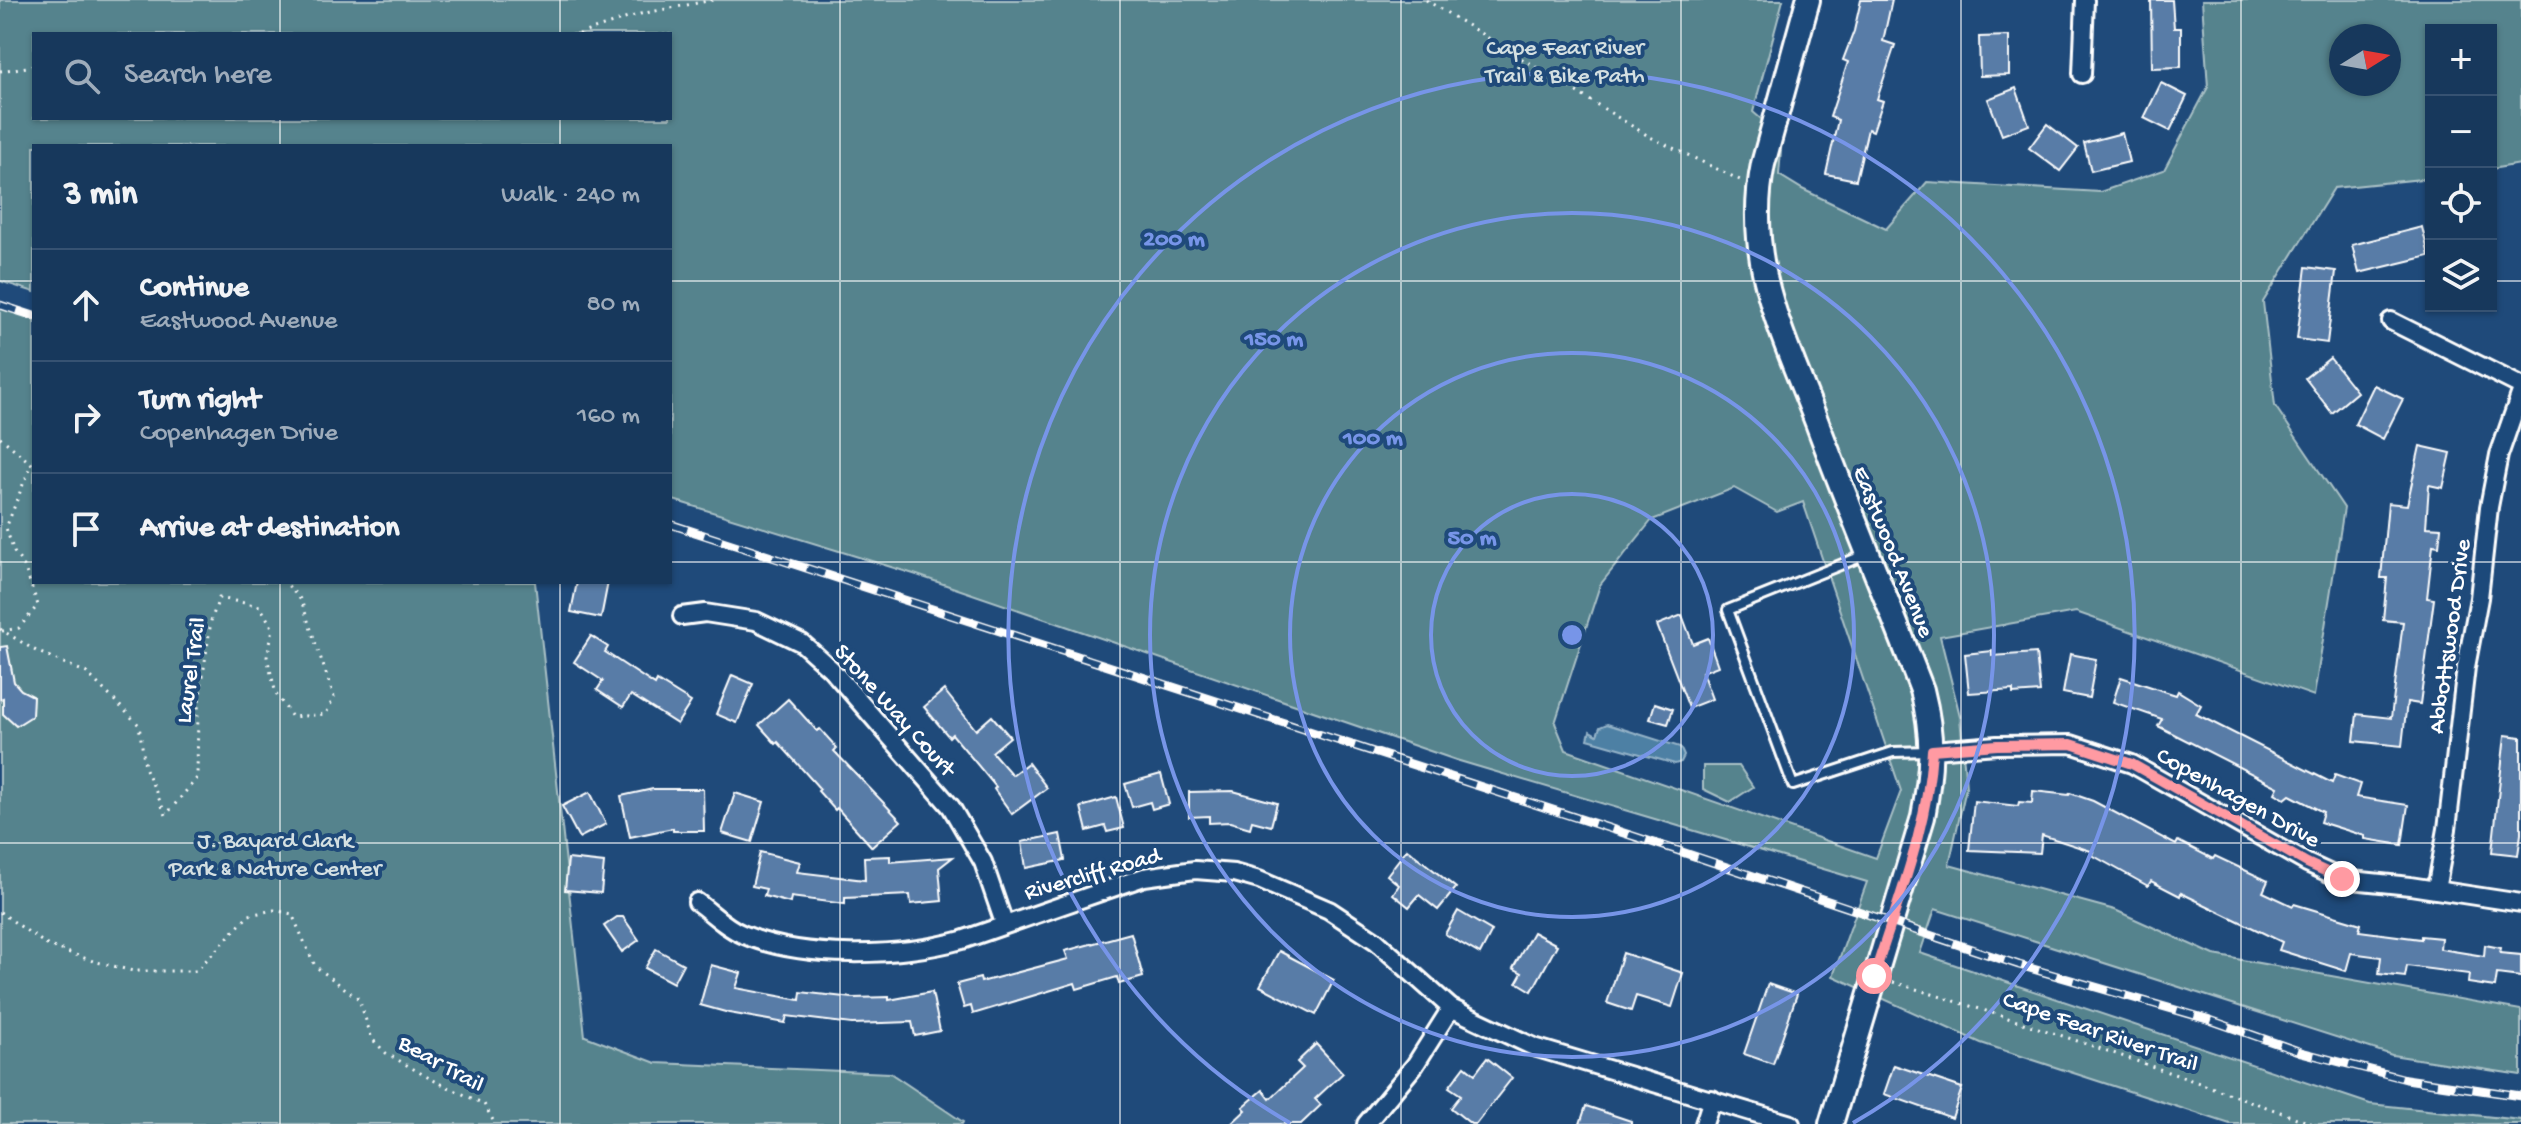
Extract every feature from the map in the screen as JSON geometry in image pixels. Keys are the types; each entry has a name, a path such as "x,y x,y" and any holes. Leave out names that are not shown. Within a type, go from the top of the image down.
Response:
{"street":[{"name":"Eastwood Avenue","path":"1808,0 1758,189 1757,241 1775,317 1922,690 1932,750 1931,779 1923,817 1831,1124"},
{"path":"2082,74 2085,0"},
{"path":"2391,321 2521,389"},
{"name":"Abbottswood Drive","path":"2436,890 2447,829 2466,667 2479,598 2489,507 2499,455 2521,389"},
{"name":"Stone Way Court","path":"682,616 705,613 756,621 802,643 831,669 951,807 983,862 1004,923"},
{"name":"Copenhagen Drive","path":"1932,750 2071,744 2132,764 2307,863 2342,879 2521,903"},
{"name":"Rivercliff Road","path":"697,902 745,936 808,949 898,952 936,947 1144,877 1195,870 1234,873 1259,880 1329,910 1376,941 1451,1008 1534,1047 1791,1124"},
{"path":"1366,1124 1415,1065 1451,1008"},
{"path":"1704,1124 1712,1099"}],"lane":[{"path":"1869,554 1728,610 1793,785 1893,752 1932,750"}],"path":[{"path":"585,32 640,14 713,0"},
{"path":"1426,0 1650,137 1758,189"},
{"path":"0,71 32,66"},
{"name":"Laurel Trail","path":"0,437 32,465 6,528 38,605 19,628 1,630"},
{"name":"Laurel Trail","path":"1,630 36,651 87,673 139,725 145,767 166,815 197,778 198,709 211,621 219,598 260,606 273,629 267,657 276,694 292,717 326,714 334,697 301,600 287,584"},
{"name":"Bear Trail","path":"0,912 47,945 133,971 196,971 249,915 274,910 292,914 315,966 359,999 372,1039 386,1053 484,1104 495,1124"},
{"name":"Cape Fear River Trail","path":"1874,976 2103,1048 2313,1124"}],"green space":[{"name":"Cape Fear River Trail & Bike Path","path":"0,0 1783,0 1753,112 1782,137 1779,175 1886,229 1927,182 2100,192 2164,170 2208,87 2202,0 2521,0 2521,164 2497,168 2497,24 2425,24 2425,179 2334,188 2263,302 2275,406 2344,508 2314,696 2076,612 1940,636 1960,716 1966,788 1949,865 2115,910 2214,955 2521,1010 2521,1075 2392,1055 1935,909 1920,953 2370,1104 2521,1120 2521,1124 2230,1124 1981,1043 1833,976 1867,882 1456,760 917,575 672,500 672,144 32,144 32,291 0,281","holes":["1734,488 1777,512 1803,502 1901,791 1876,858 1566,750 1555,723 1600,585 1652,520"]},
{"name":"J. Bayard Clark Park & Nature Center","path":"0,306 32,316 32,584 535,584 585,1036 656,1063 890,1073 963,1122 962,1124 0,1124"},
{"path":"1703,766 1739,766 1753,787 1730,802 1703,789"}],"water":[{"path":"1607,724 1680,747 1684,756 1681,762 1675,764 1588,739 1590,731 1597,735 1600,727"}],"building":[{"path":"1861,0 1892,0 1883,41 1895,45 1877,99 1883,101 1873,131 1868,129 1856,180 1826,174 1838,120 1830,117 1848,62 1843,60"},
{"path":"2151,0 2172,0 2174,28 2181,28 2181,67 2152,68"},
{"path":"2009,36 2009,75 1980,76 1979,37"},
{"path":"2161,83 2187,96 2170,131 2144,118"},
{"path":"2016,88 2029,125 2002,135 1988,99"},
{"path":"2047,124 2078,148 2060,171 2029,148"},
{"path":"2122,133 2129,162 2091,171 2084,143"},
{"path":"2422,227 2425,257 2359,273 2352,245"},
{"path":"2306,267 2336,271 2327,343 2297,339"},
{"path":"2330,358 2357,392 2332,413 2305,378"},
{"path":"2374,385 2403,399 2383,439 2355,424"},
{"path":"2420,446 2451,453 2443,488 2429,485 2426,527 2441,528 2439,546 2433,545 2427,598 2434,599 2420,704 2407,702 2402,746 2354,741 2357,714 2391,718 2403,622 2383,620 2387,578 2381,578 2388,503 2407,505"},
{"path":"577,584 608,584 601,618 571,612"},
{"path":"1682,615 1693,644 1708,638 1718,666 1702,672 1712,699 1689,708 1657,625"},
{"path":"591,636 608,647 605,652 655,685 657,681 691,702 677,724 631,695 623,707 597,690 603,681 574,662"},
{"path":"7,646 14,682 33,696 32,716 16,726 3,714 3,698 0,699 0,647"},
{"path":"1992,651 1992,656 2036,653 2040,692 1969,693 1965,654"},
{"path":"2070,654 2096,659 2089,698 2063,693"},
{"path":"732,675 753,684 737,723 716,714"},
{"path":"2121,677 2176,695 2178,691 2201,705 2196,714 2332,783 2335,775 2360,784 2356,797 2408,805 2402,845 2365,839 2365,836 2320,822 2323,812 2290,795 2285,799 2275,793 2278,787 2158,726 2162,719 2113,702"},
{"path":"944,690 976,730 992,716 1010,737 992,752 1012,775 1028,763 1047,788 1012,814 994,789 996,787 952,734 949,737 924,707"},
{"path":"788,699 817,731 820,729 837,748 834,751 901,821 872,847 759,725"},
{"path":"1655,703 1673,709 1668,724 1650,719"},
{"path":"2505,735 2521,737 2521,834 2518,855 2492,852"},
{"path":"1161,774 1169,804 1152,809 1150,802 1132,807 1125,784"},
{"path":"653,789 703,789 704,831 673,831 673,828 630,837 621,796"},
{"path":"1233,791 1277,803 1271,826 1252,821 1250,828 1230,822 1209,823 1209,816 1189,817 1189,792"},
{"path":"2033,791 2070,793 2093,801 2176,845 2178,841 2268,881 2263,892 2293,906 2361,924 2359,931 2421,939 2421,936 2441,938 2440,949 2484,956 2485,945 2501,948 2500,953 2521,955 2521,977 2497,974 2495,987 2468,983 2469,974 2407,966 2405,977 2379,974 2381,957 2351,953 2346,971 2279,950 2282,942 2181,893 2180,896 2151,881 2148,886 2092,855 2094,852 2042,835 2040,853 1969,850 1974,801 2018,806 2019,802 2032,803"},
{"path":"590,792 606,824 579,838 562,806"},
{"path":"735,793 764,802 752,842 722,833"},
{"path":"1116,797 1124,828 1107,832 1105,826 1087,831 1081,807"},
{"path":"1060,834 1065,860 1026,868 1022,842"},
{"path":"1407,849 1456,888 1438,910 1419,895 1409,907 1393,894 1399,885 1387,875"},
{"path":"760,852 800,862 797,872 865,880 864,857 890,856 890,862 953,857 939,868 942,901 911,904 910,895 845,898 845,904 791,897 790,903 764,896 766,889 752,886"},
{"path":"568,859 604,863 601,893 565,890"},
{"path":"1458,911 1492,931 1480,954 1445,934"},
{"path":"617,917 623,917 639,940 622,952 604,926"},
{"path":"1533,932 1557,945 1532,991 1517,982 1522,973 1513,968"},
{"path":"1131,933 1143,977 1119,984 1117,977 1077,989 1075,983 973,1014 971,1006 964,1008 957,984 980,978 981,982 1068,959 1065,951"},
{"path":"656,949 683,964 673,983 645,968"},
{"path":"1279,951 1334,980 1316,1015 1260,986"},
{"path":"1623,953 1683,973 1672,1007 1636,996 1631,1011 1607,1003"},
{"path":"711,965 741,973 736,988 800,1000 801,992 853,998 889,997 889,1000 932,992 940,1031 915,1036 912,1022 852,1024 787,1016 785,1023 700,1005"},
{"path":"1768,984 1797,994 1773,1064 1744,1054"},
{"path":"1316,1044 1343,1073 1315,1099 1321,1105 1301,1124 1231,1124 1246,1110 1243,1107 1263,1090 1270,1099 1303,1068 1297,1062"},
{"path":"1487,1058 1512,1078 1476,1124 1471,1124 1451,1108 1461,1095 1449,1087 1465,1066 1475,1074"},
{"path":"1894,1065 1962,1088 1952,1118 1884,1094"},
{"path":"1586,1106 1631,1121 1631,1124 1580,1124"}],"railway":[{"path":"0,305 32,315"},
{"path":"672,525 1673,849 2019,965 2207,1019 2301,1052 2406,1079 2521,1096"}],"route":[{"path":"1874,976 1923,817 1931,779 1932,750 2071,744 2132,764 2307,863 2342,879"}]}
